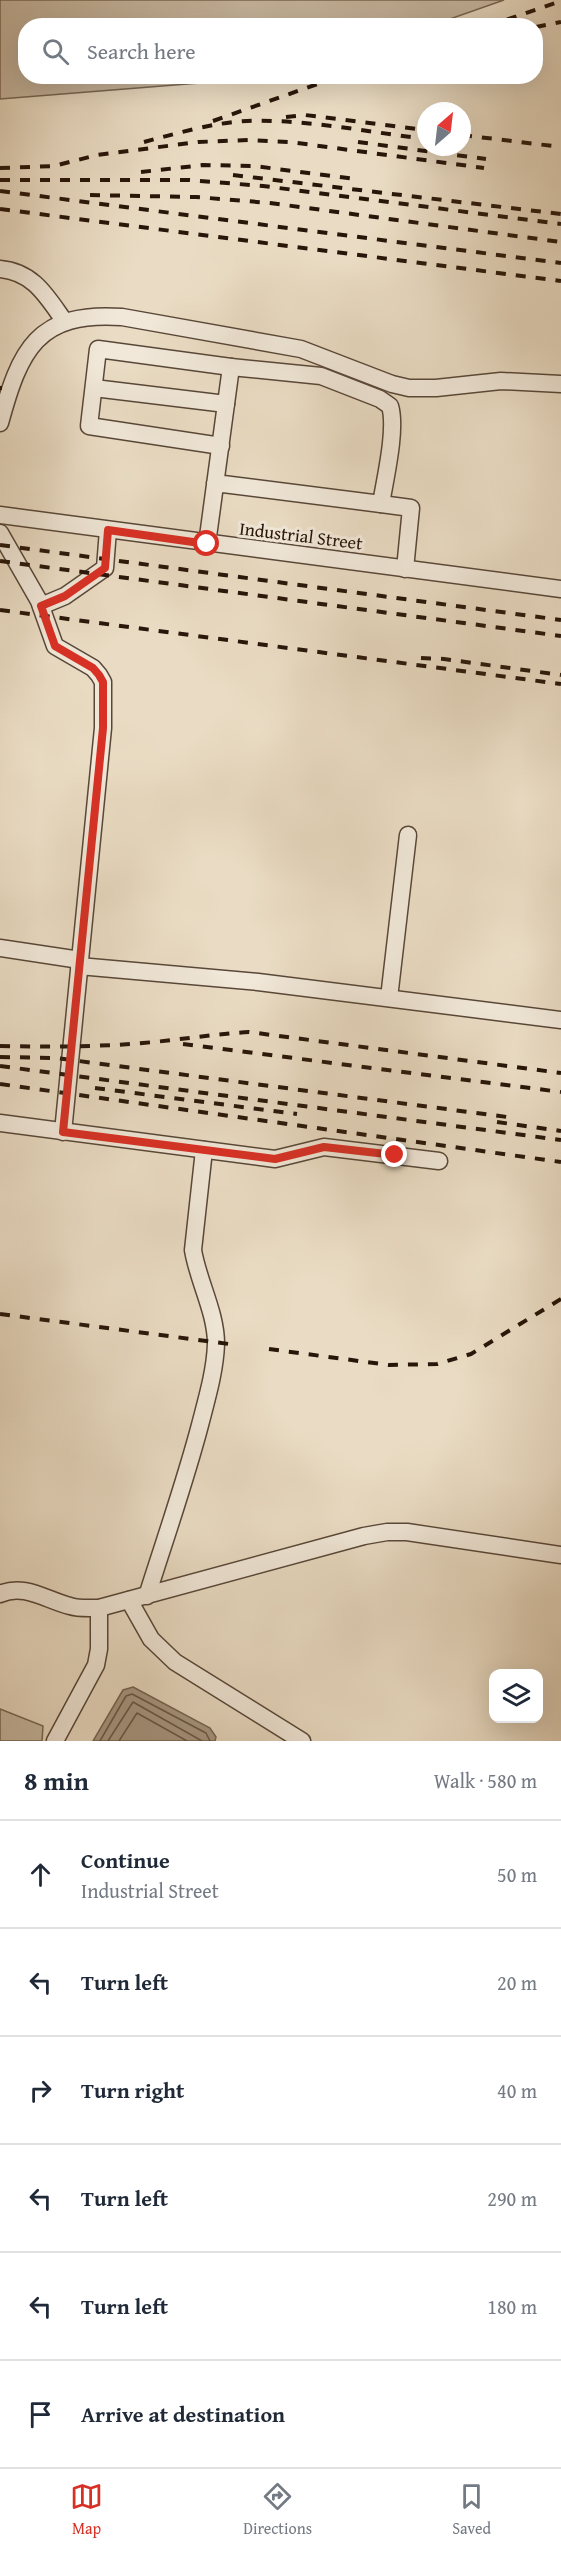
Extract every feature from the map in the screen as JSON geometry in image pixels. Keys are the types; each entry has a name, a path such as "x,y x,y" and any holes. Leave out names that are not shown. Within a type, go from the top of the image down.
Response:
{"street":[{"path":"0,269 26,275 41,287 65,322"},
{"path":"0,423 21,360 40,336 65,322 104,315 238,336 301,349 392,384 409,388 436,388 501,381 561,384"},
{"path":"220,446 89,426 98,350 321,376 380,399 390,406 393,414 381,504"},
{"path":"207,544 231,367"},
{"path":"94,388 226,404"},
{"path":"215,483 411,508 405,569"},
{"name":"Industrial Street","path":"0,515 561,589"},
{"path":"41,606 65,596 105,568 108,530"},
{"path":"0,533 41,606 55,646 93,668 103,682 103,728 63,1132"},
{"path":"389,998 408,835"},
{"path":"0,948 79,963 258,982 561,1020"},
{"path":"0,1123 275,1159 324,1147 439,1161"},
{"path":"147,1596 193,1451 212,1379 216,1342 214,1325 193,1250 204,1150"},
{"path":"0,1594 13,1589 27,1591 70,1606 99,1608 364,1536 387,1532 407,1532 561,1555"},
{"path":"129,1600 151,1639 175,1662 302,1741"},
{"path":"55,1741 96,1665 99,1649 99,1608"}],"shaded area":[{"path":"0,0 504,0 453,18 18,18 18,84 188,84 0,99"},
{"path":"0,1709 43,1726 42,1741 0,1741"}],"water":[{"path":"133,1687 210,1728 216,1737 215,1741 93,1741 123,1690"}],"railway":[{"path":"511,18 561,1"},
{"path":"543,26 561,22"},
{"path":"213,121 317,84"},
{"path":"286,117 305,115 417,129"},
{"path":"144,142 209,126 247,121 314,124 417,138"},
{"path":"471,136 561,147"},
{"path":"0,168 54,166 97,155 198,142 250,140 290,142 484,168"},
{"path":"358,142 486,159"},
{"path":"141,172 203,165 254,166 355,179"},
{"path":"233,175 561,214"},
{"path":"0,180 189,180 263,186 561,224"},
{"path":"0,191 561,263"},
{"path":"90,195 196,197 270,203 561,242"},
{"path":"0,209 561,281"},
{"path":"0,545 561,620"},
{"path":"0,561 561,636"},
{"path":"0,610 561,684"},
{"path":"421,658 561,675"},
{"path":"0,1046 125,1044 249,1032 561,1073"},
{"path":"183,1044 561,1092"},
{"path":"0,1057 56,1058 507,1117"},
{"path":"0,1066 561,1140"},
{"path":"0,1084 561,1162"},
{"path":"95,1088 297,1114"},
{"path":"497,1122 561,1131"},
{"path":"269,1349 389,1365 437,1364 471,1354 561,1299"},
{"path":"0,1314 229,1344"}],"route":[{"path":"207,544 108,530 105,568 65,596 41,606 55,646 93,668 103,682 104,697 98,789 63,1132 275,1159 312,1148 324,1147 395,1155"}]}
